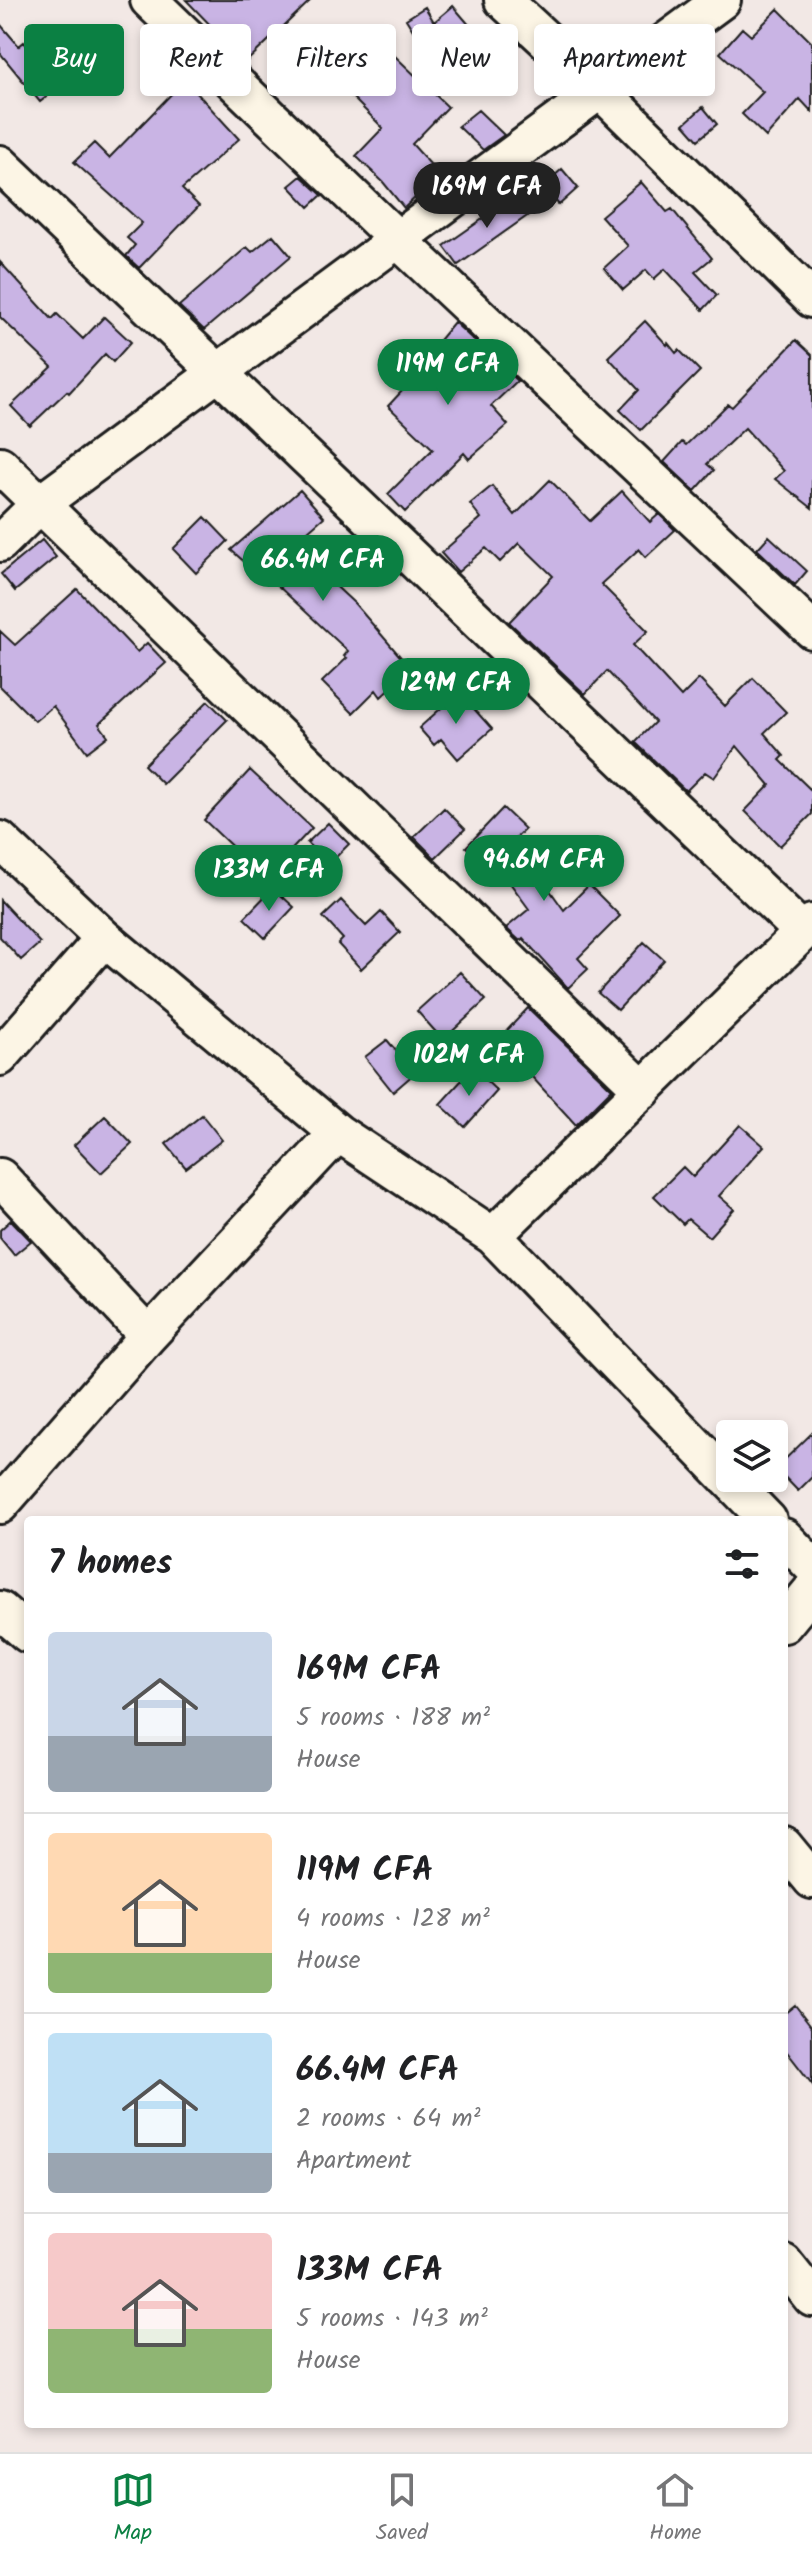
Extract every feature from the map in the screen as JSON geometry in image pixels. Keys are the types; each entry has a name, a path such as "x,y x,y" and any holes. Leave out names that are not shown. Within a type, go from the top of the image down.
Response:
{"street":[{"path":"149,0 397,239 812,630"},
{"path":"503,0 534,29"},
{"path":"689,24 722,0"},
{"path":"0,543 41,503 590,96"},
{"path":"606,96 812,299"},
{"path":"0,164 808,927 493,1236"},
{"path":"0,465 643,1090"},
{"path":"0,840 104,938 338,1133 493,1236 764,1516"},
{"path":"0,1057 104,938"},
{"path":"0,1505 148,1336 338,1133"},
{"path":"0,1177 148,1336"},
{"path":"788,1541 812,1566"},
{"path":"788,1619 812,1590"},
{"path":"0,1610 24,1631"},
{"path":"788,1851 812,1880"},
{"path":"788,2268 812,2298"}],"building":[{"path":"186,0 311,0 286,24 267,24 267,42 251,57 251,24 209,24"},
{"path":"453,6 468,24 412,24 412,29 406,19 425,7 434,22"},
{"path":"778,9 812,43 812,112 800,99 766,137 742,114 763,92 720,53 742,28 751,36"},
{"path":"0,24 19,46 24,42 24,82 0,53"},
{"path":"396,57 412,72 412,96 437,96 448,107 412,144 440,175 404,208 356,156 383,128 351,96 396,96"},
{"path":"169,96 200,96 239,139 182,189 199,206 139,268 126,256 135,245 127,238 142,223 74,162 94,143 109,158"},
{"path":"703,107 717,124 698,140 684,124"},
{"path":"478,110 504,135 483,150 458,126"},
{"path":"562,169 578,188 559,205 543,186"},
{"path":"301,176 322,195 309,207 289,186"},
{"path":"641,182 667,212 672,209 712,258 695,272 717,295 703,310 665,269 654,279 646,270 623,290 604,268 628,246 601,216"},
{"path":"517,195 530,214 458,265 444,246"},
{"path":"273,235 291,256 204,330 179,306 247,247 252,252"},
{"path":"0,262 52,319 57,314 83,339 104,317 131,342 113,362 105,354 69,393 67,391 30,426 11,406 52,367 0,317"},
{"path":"645,321 667,345 676,353 679,350 700,371 641,430 620,410 639,390 608,357"},
{"path":"454,322 517,381 491,406 508,425 469,459 464,453 405,512 388,494 433,449 388,406 402,391 385,376 403,356 416,368"},
{"path":"796,340 812,355 812,508 775,479 784,471 745,428 707,464 714,470 695,491 664,462 682,442 686,445 728,404 732,407"},
{"path":"550,480 590,521 622,491 650,522 659,514 675,530 646,557 639,549 601,584 648,631 633,645 681,697 699,679 725,706 753,678 786,712 764,733 784,756 780,760 812,791 812,814 780,846 745,811 770,785 737,746 714,778 705,772 686,791 635,742 655,722 607,671 585,694 509,622 553,576 519,543 500,562 486,548 458,572 441,553 481,518 470,504 492,486 515,515"},
{"path":"300,490 324,517 292,545 355,604 411,669 381,697 376,690 353,713 322,682 347,658 344,656 348,651 262,571 258,574 231,550"},
{"path":"205,517 228,541 196,573 173,549"},
{"path":"769,536 807,571 795,585 757,549"},
{"path":"42,540 56,557 15,591 1,574"},
{"path":"77,589 137,652 147,643 166,663 99,724 108,736 87,752 53,706 35,721 0,686 0,631 15,645"},
{"path":"459,692 492,729 458,759 441,739 434,745 419,728"},
{"path":"208,701 227,720 163,784 144,765"},
{"path":"250,770 312,828 265,878 204,820"},
{"path":"444,808 465,829 435,858 414,837"},
{"path":"503,808 525,829 514,840 564,910 589,885 620,916 578,958 588,969 568,988 523,938 520,941 506,928 529,909 494,861 488,868 466,847"},
{"path":"328,823 349,844 329,864 307,843"},
{"path":"273,888 294,907 265,938 244,918"},
{"path":"0,900 40,943 21,960 0,937"},
{"path":"341,900 366,926 381,912 400,932 361,969 338,944 343,939 323,917"},
{"path":"644,942 664,960 618,1010 598,993"},
{"path":"460,972 486,1000 443,1040 417,1011"},
{"path":"528,1008 612,1089 576,1125 498,1040"},
{"path":"387,1040 415,1073 393,1092 365,1057"},
{"path":"473,1068 497,1091 465,1127 440,1104"},
{"path":"202,1115 222,1140 186,1168 166,1144"},
{"path":"105,1116 132,1144 101,1173 74,1145"},
{"path":"740,1125 764,1146 719,1196 734,1209 709,1237 688,1219 683,1224 654,1196 683,1167 693,1177"},
{"path":"11,1220 31,1241 14,1255 0,1238 0,1230"},
{"path":"812,1433 812,1477 798,1491 788,1481 788,1456"},
{"path":"795,2005 812,2027 812,2084 788,2053 788,2011"}]}
